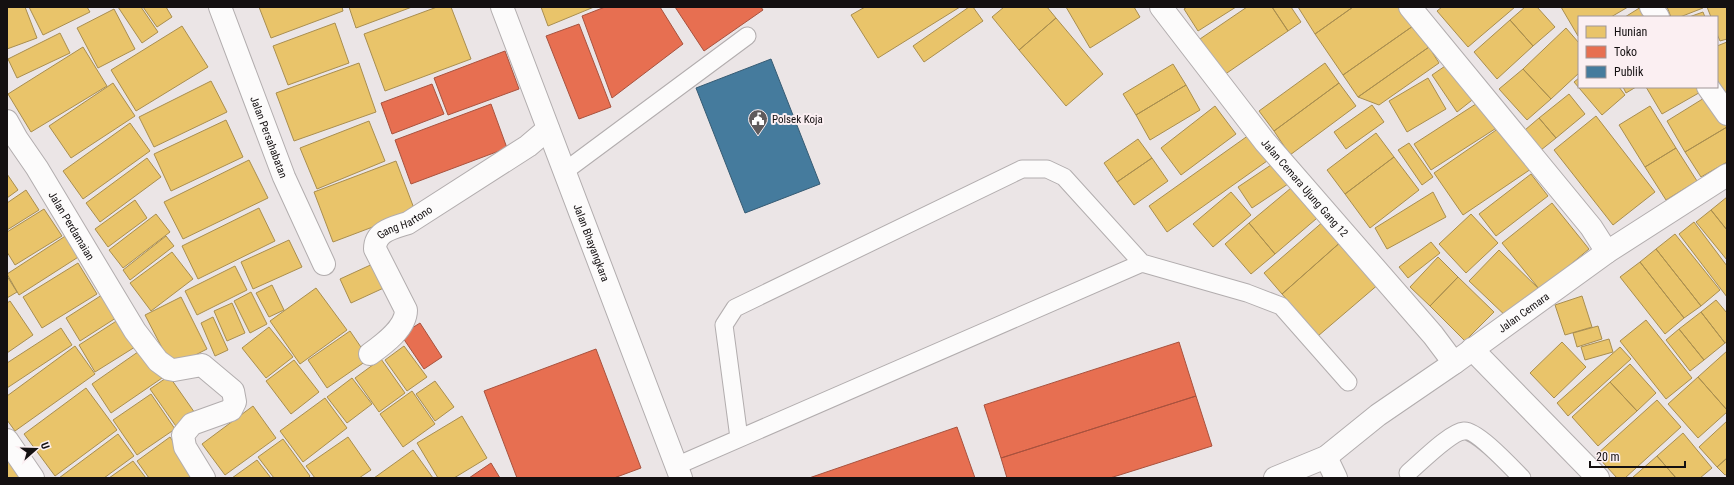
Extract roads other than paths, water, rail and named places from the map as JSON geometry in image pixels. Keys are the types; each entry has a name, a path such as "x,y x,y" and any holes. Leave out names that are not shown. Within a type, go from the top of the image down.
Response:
{"street":[{"name":"Jalan Persahabatan","path":"220,7 284,177 324,264"},
{"name":"Jalan Bhayangkara","path":"502,7 548,129 566,171 678,472"},
{"name":"Jalan Cemara Ujung Gang 12","path":"1161,7 1265,142 1433,335 1454,363"},
{"path":"1410,7 1592,227 1607,252"},
{"path":"1651,7 1657,16"},
{"path":"1709,88 1727,114"},
{"name":"Gang Hartono","path":"370,354 396,331 406,316 406,310 375,250 375,242 379,235 390,228 408,223 528,146 548,129"},
{"name":"Jalan Perdamaian","path":"10,135 38,168 135,331 158,360 169,369 202,365 233,391 236,402 230,410 192,424 183,435 185,447 204,478"},
{"name":"Jalan Cemara","path":"1275,478 1326,457 1378,415 1454,363 1607,252 1727,175"},
{"path":"1472,349 1598,478"},
{"path":"7,440 33,478"},
{"path":"1326,457 1336,478"}],"lane":[{"path":"566,171 588,153 747,36"},
{"path":"739,438 724,325 734,308 1022,169 1047,169 1064,177 1142,263 1247,293 1281,306 1348,382"},
{"path":"678,472 739,438 1142,263"},
{"path":"1408,473 1453,434 1464,430 1476,434 1522,478"}],"place":[{"name":"Polsek Koja","path":"758,136"}]}
